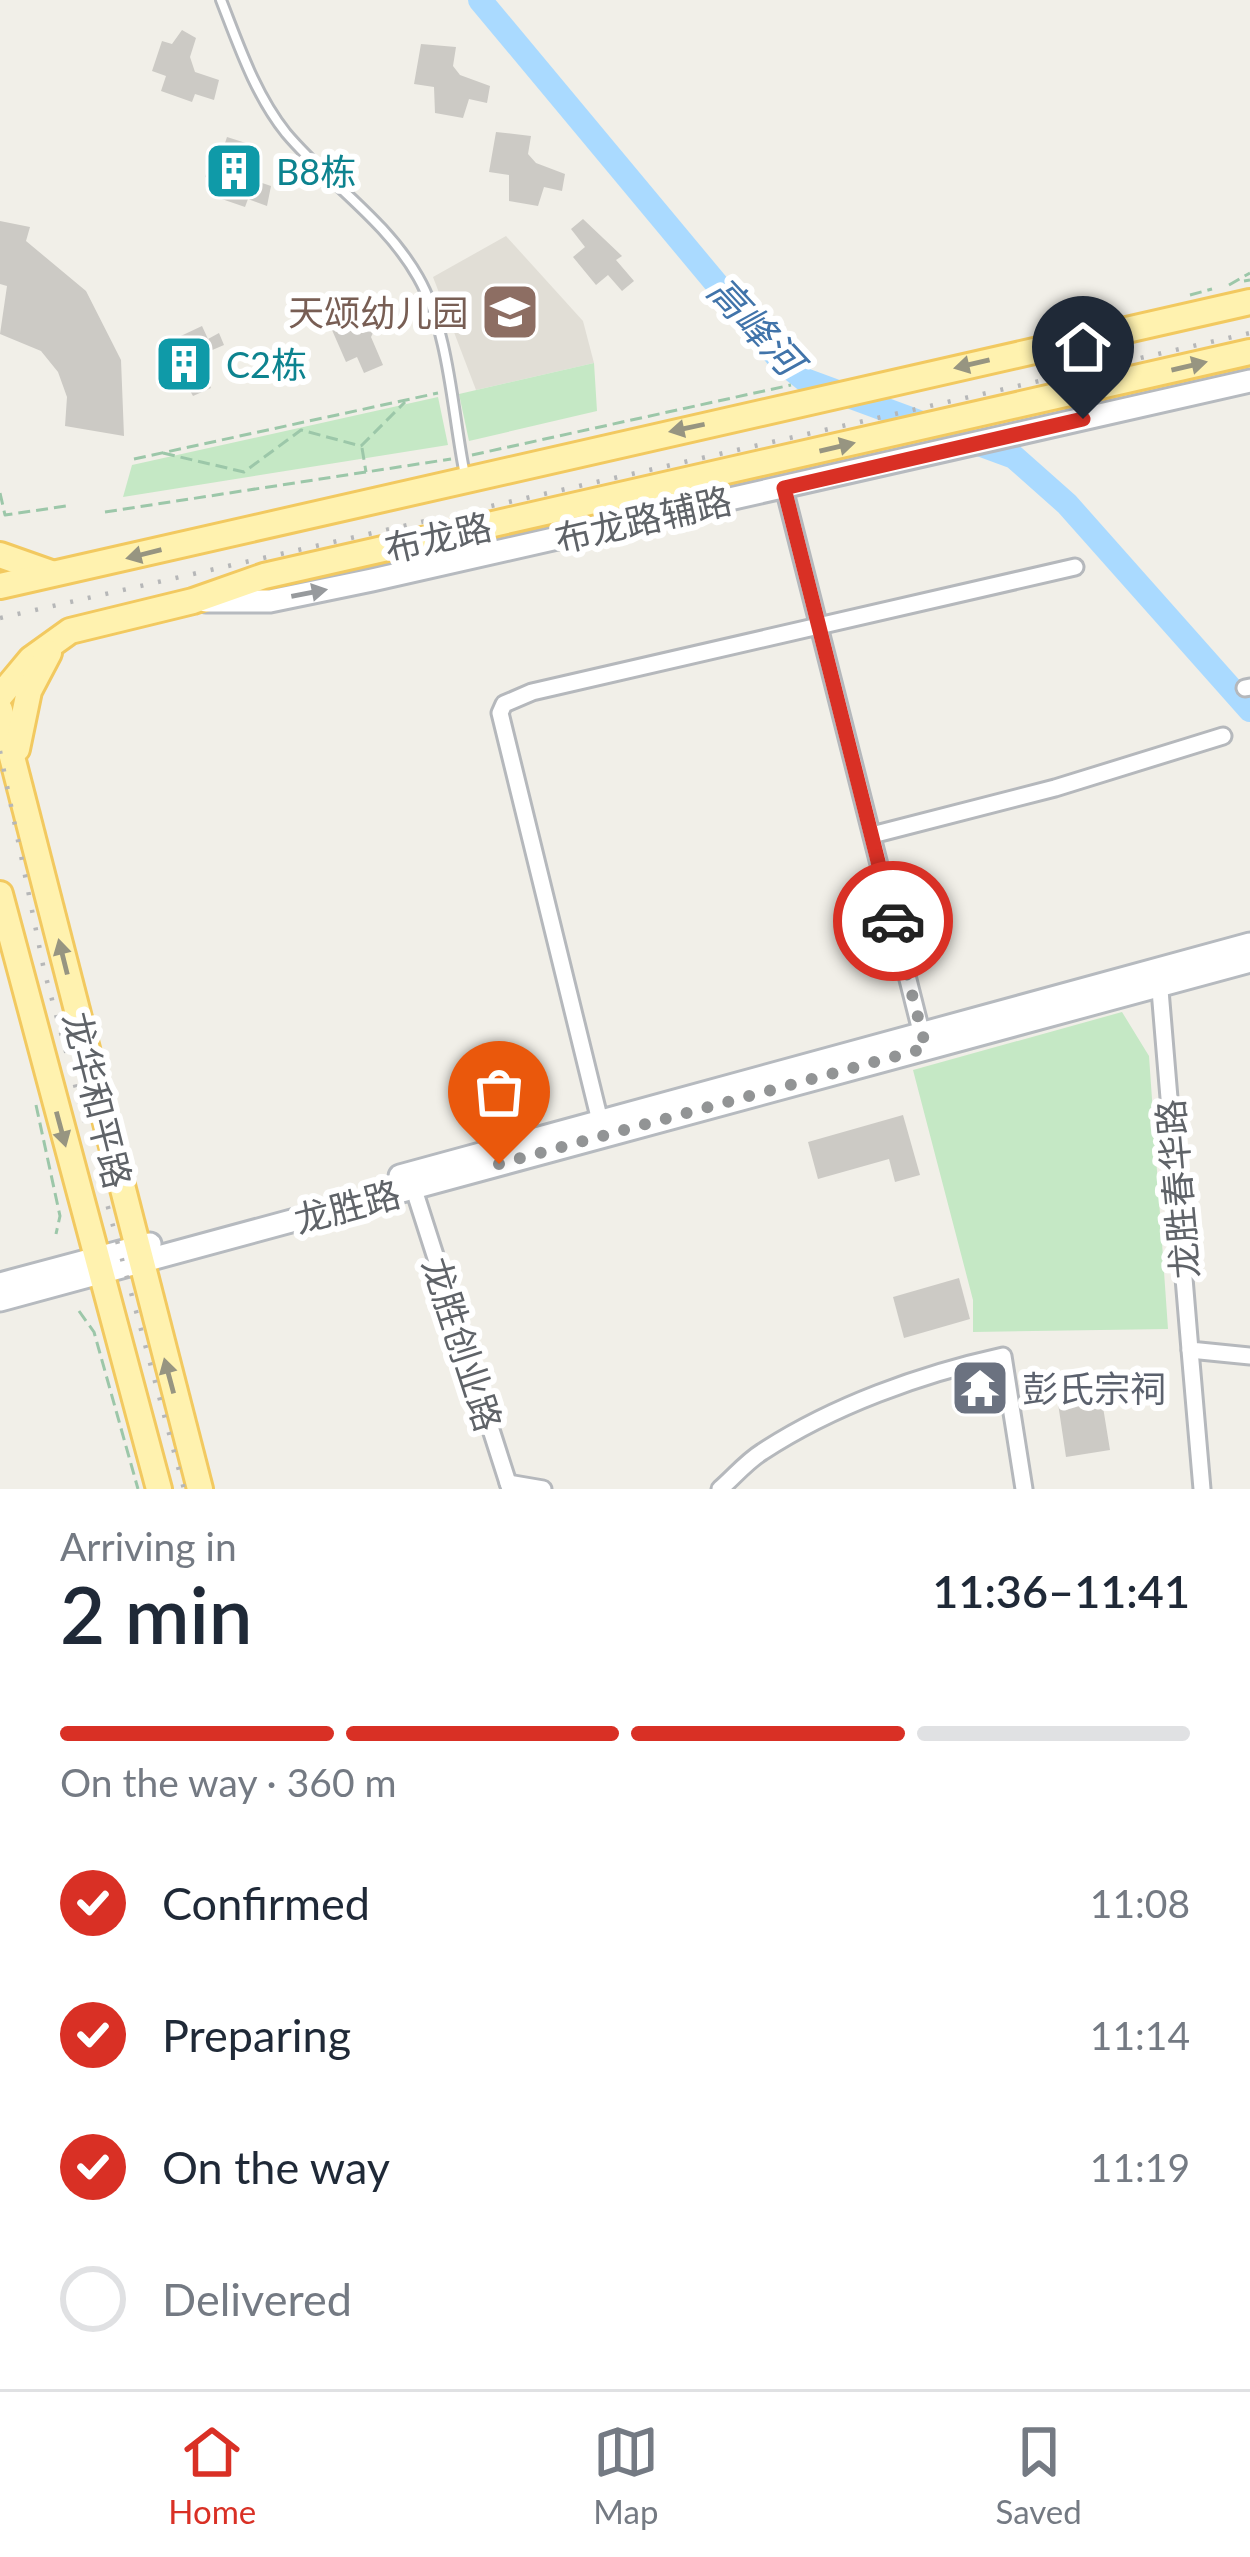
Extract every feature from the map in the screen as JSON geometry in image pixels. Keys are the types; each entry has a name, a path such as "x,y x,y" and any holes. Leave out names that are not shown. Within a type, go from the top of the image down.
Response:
{"main road":[{"name":"布龙路","path":"0,586 462,464 795,394 896,380 1249,284"},
{"name":"布龙路","path":"0,696 57,638 84,626 193,601 264,576 1250,352"},
{"name":"布龙路辅路","path":"193,601 270,601 1250,381"},
{"path":"0,554 59,574"},
{"path":"17,764 17,729 29,692 57,638"},
{"name":"龙华和平路","path":"0,710 200,1489"},
{"name":"龙华和平路","path":"0,894 159,1489"},
{"name":"龙胜路","path":"0,1300 97,1266 1159,977 1250,944"},
{"name":"龙胜路","path":"1159,977 1250,961"},
{"name":"龙胜路","path":"137,1255 600,1121 924,1041"},
{"name":"龙胜路","path":"0,1284 97,1266"}],"street":[{"path":"784,488 924,1041"},
{"path":"600,1121 500,713 505,704 532,692 818,623 1076,567"},
{"path":"872,835 1055,788 1223,736"},
{"name":"龙胜春华路","path":"1159,977 1202,1489"},
{"name":"龙胜创业路","path":"417,1199 509,1486"},
{"path":"1190,1350 1250,1357"},
{"path":"720,1489 767,1448 892,1389 1003,1356 1024,1489"},
{"path":"740,1470 742,1489"},
{"path":"509,1486 543,1489"}],"lane":[{"path":"221,0 250,76 273,114 374,221 420,281 436,326 462,464"}],"path":[{"path":"1229,285 1249,284"},
{"path":"134,459 438,393"},
{"path":"105,512 366,472 462,464 795,394"},
{"path":"361,446 408,400"},
{"path":"299,423 302,430"},
{"path":"302,430 361,446"},
{"path":"162,453 244,472 302,430"},
{"path":"361,446 366,472"},
{"path":"244,472 248,490"},
{"path":"0,493 4,515 66,506"},
{"path":"35,1114 60,1216 56,1234"},
{"path":"80,1312 94,1332 138,1489"}],"shaded area":[{"name":"天颂幼儿园","path":"506,236 583,321 594,363 476,390 433,277"}],"green space":[{"path":"594,363 597,411 469,441 459,394"},
{"path":"438,397 448,445 123,497 132,465"},
{"path":"1122,1012 1149,1056 1168,1329 973,1332 973,1300 913,1070"}],"building":[{"path":"182,30 196,38 190,57 195,72 219,80 214,100 195,94 192,102 161,91 166,76 152,71 162,41 172,44"},
{"path":"421,44 456,47 453,66 460,75 490,86 487,103 469,99 463,118 435,113 434,87 414,84"},
{"path":"496,132 531,136 528,154 536,163 565,174 562,191 544,187 538,206 509,201 509,175 489,172"},
{"name":"B8栋","path":"227,137 249,144 242,163 247,178 271,186 267,206 248,199 245,207 213,196 218,181 205,177 215,146 223,149"},
{"path":"583,219 622,256 616,260 634,281 622,291 608,275 596,285 573,257 585,247 571,229"},
{"path":"0,221 30,227 26,241 86,291 121,360 124,436 65,426 67,397 58,372 41,351 0,334 7,286 0,284"},
{"path":"369,297 375,309 396,300 402,314 390,320 385,308 371,337 383,365 364,373 357,357 346,362 332,330 350,322 345,307"},
{"name":"C2栋","path":"202,326 208,339 219,333 224,345 210,351 202,369 211,388 193,396 188,387 177,392 162,360 174,355 168,342"},
{"path":"903,1115 920,1175 895,1182 889,1159 818,1179 808,1142"},
{"path":"959,1278 970,1319 904,1338 893,1297"},
{"path":"1118,1381 1121,1404 1103,1407 1110,1450 1066,1457 1056,1390"}],"waterway":[{"name":"高峰河","path":"480,0 780,360 805,380 1014,457 1067,504 1250,710"}],"railway":[{"path":"0,618 1250,333"},
{"path":"0,751 44,970 184,1489"}],"way so far":[{"path":"499,1164 926,1048 893,921"}],"place":[{"name":"B8栋","path":"234,171"},
{"name":"天颂幼儿园","path":"510,312"},
{"name":"C2栋","path":"184,364"},
{"name":"彭氏宗祠","path":"980,1388"}],"route":[{"path":"893,921 784,488 1083,419"}]}
